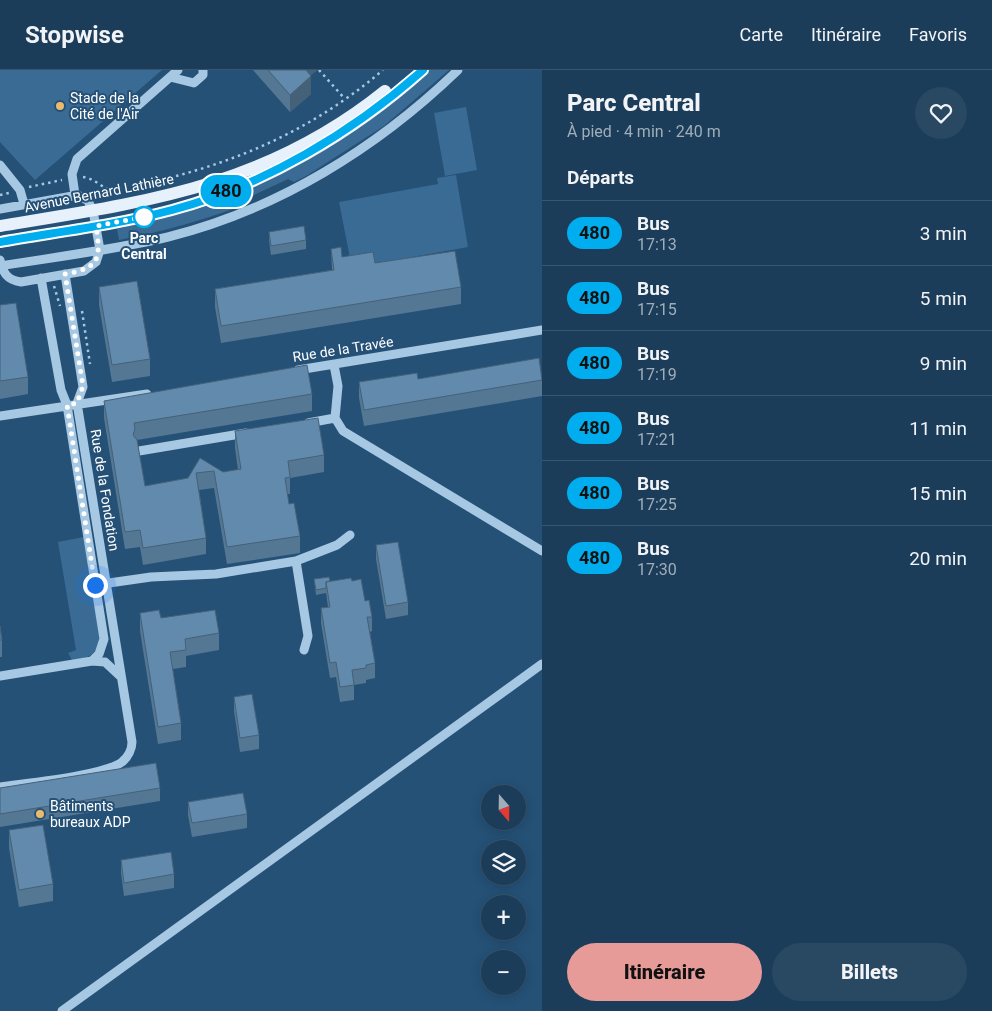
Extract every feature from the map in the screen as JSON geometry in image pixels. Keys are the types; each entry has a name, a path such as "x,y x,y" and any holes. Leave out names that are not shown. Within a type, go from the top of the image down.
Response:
{"main road":[{"name":"Avenue Bernard Lathière","path":"0,226 93,211 195,190 233,178 276,160 349,117 410,70"},
{"path":"0,242 96,226 173,210 238,187 318,147 369,114 423,70"}],"street":[{"path":"75,195 72,178 73,166 80,155 178,70"},
{"path":"170,77 194,83 203,75 203,70"},
{"path":"0,209 75,195 83,197 88,201 93,211 100,250 96,262 91,268 42,278 14,281 4,273 0,264 100,250 192,230 239,214 279,197 314,179 369,144 409,114 458,70"},
{"path":"0,165 20,190 24,204"},
{"name":"Rue de la Fondation","path":"0,787 107,770 123,761 132,749 77,403 83,386 65,274"},
{"name":"Rue de la Fondation","path":"42,278 61,390 67,405 104,639 99,654 92,661"},
{"name":"Rue de la Travée","path":"293,371 542,330"},
{"path":"334,364 338,386 334,418 343,431 542,551"},
{"path":"0,416 77,403 156,393"},
{"path":"295,425 334,418"},
{"path":"139,451 256,431"},
{"path":"95,585 151,577 216,574 296,561 337,545 350,535"},
{"path":"296,561 308,636 304,650"},
{"path":"0,676 92,661 105,662 122,678"},
{"path":"62,1011 542,664"}],"path":[{"path":"319,70 345,99"},
{"path":"0,195 35,184 72,178 87,178 109,190 114,190 214,166 276,140 345,99 384,70"}],"shaded area":[{"name":"Stade de la Cité de l'Air","path":"0,70 162,70 35,180 0,142"},
{"path":"429,70 449,70 384,126 306,176 294,182 288,179 254,195 251,202 219,214 170,229 119,240 117,229 183,213 405,91"},
{"path":"466,107 477,170 445,176 434,113"},
{"path":"456,175 468,247 352,268 339,202 438,184 437,178"},
{"path":"84,537 100,639 96,649 90,655 82,659 72,660 68,653 76,650 58,542"}],"building":[{"path":"268,70 306,70 311,76 290,95"},
{"path":"304,226 306,240 271,246 269,232"},
{"path":"341,247 342,257 373,252 375,263 455,251 461,287 221,326 215,289 334,270 331,249"},
{"path":"137,281 150,359 112,365 99,287"},
{"path":"16,303 28,377 0,381 0,305"},
{"path":"539,358 542,380 364,410 359,382 417,373 418,379"},
{"path":"307,365 312,394 134,423 133,435 137,440 145,486 188,478 200,458 223,472 241,469 235,431 318,418 324,455 288,461 290,477 285,478 289,504 294,503 300,536 227,547 214,471 196,473 206,538 143,548 140,530 125,532 104,401"},
{"path":"398,542 408,602 386,606 376,545"},
{"path":"329,577 330,581 326,582 326,588 316,590 314,579"},
{"path":"351,578 352,581 361,579 365,601 369,600 372,617 367,617 375,663 366,665 366,668 352,670 354,685 340,687 336,662 330,663 321,608 330,607 326,582"},
{"path":"159,610 161,618 215,610 219,633 185,639 186,650 170,652 181,723 158,727 140,613"},
{"path":"252,694 259,735 240,738 234,697"},
{"path":"156,763 160,788 0,814 0,788"},
{"path":"243,793 247,814 192,823 188,802"},
{"path":"43,825 53,884 19,890 9,830"},
{"path":"171,852 174,874 124,883 121,860"}],"bus line":[{"name":"480","path":"0,242 130,220 173,210 238,187 300,157 350,127 386,101 423,70"}],"place":[{"name":"Stade de la Cité de l'Air","path":"60,106"},
{"name":"Parc Central","path":"144,217"},
{"name":"Bâtiments bureaux ADP","path":"40,814"}],"route":[{"path":"95,585 67,405 77,403 83,386 65,274 84,271 91,268 96,262 100,250 96,226 144,217"}]}
